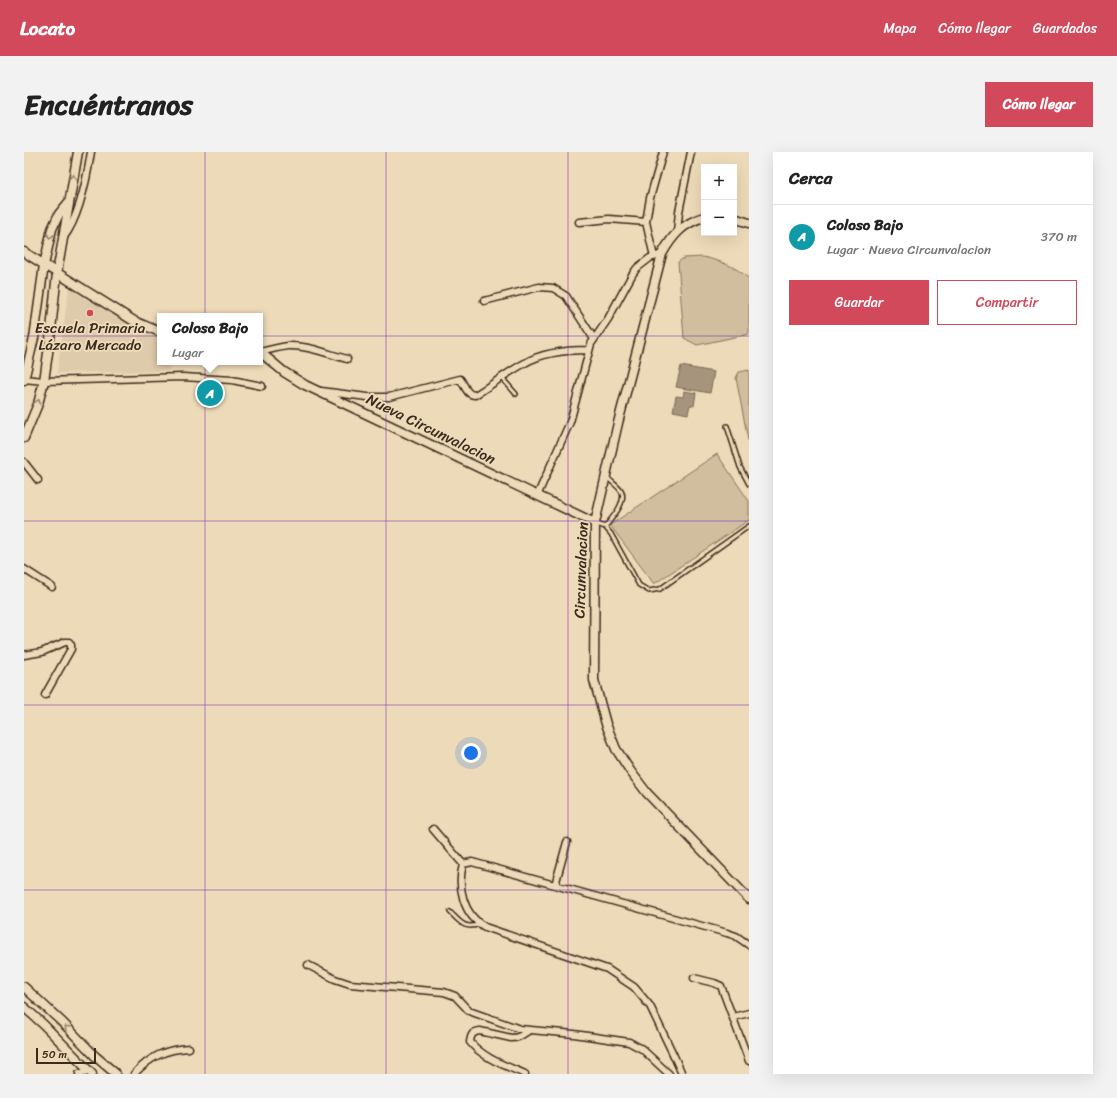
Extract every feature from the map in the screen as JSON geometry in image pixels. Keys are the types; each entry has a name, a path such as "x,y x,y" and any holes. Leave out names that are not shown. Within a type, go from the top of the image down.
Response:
{"street":[{"path":"24,438 38,404 44,380 57,273 78,152"},
{"path":"63,238 70,227 78,207 91,152"},
{"path":"654,257 646,222 650,198 663,152"},
{"path":"677,232 679,212 691,152"},
{"path":"69,202 54,222 44,265 34,338 24,380 183,377 232,380 262,386"},
{"name":"Circunvalacion","path":"701,218 687,224 677,232 662,254 620,415 595,523 594,680 606,724 616,748 631,772 647,793 749,899"},
{"path":"579,222 609,219 646,222"},
{"path":"737,219 749,223"},
{"path":"24,252 134,321 157,331"},
{"path":"537,496 570,422 589,350 594,339 608,319 632,276 644,262 662,254"},
{"path":"484,301 539,287 553,288 566,296 594,339"},
{"path":"263,351 289,346 301,347 347,359"},
{"path":"319,391 367,397 388,397 460,379 467,392 475,395 525,362 535,358 567,351 589,350"},
{"name":"Nueva Circunvalacion","path":"263,354 294,378 319,391 595,523"},
{"path":"24,462 38,480"},
{"path":"24,569 52,587"},
{"path":"24,655 42,652 65,642 69,642 71,645 71,649 45,695"},
{"path":"433,829 463,864 460,883 462,898 472,917 480,924 607,969 634,987 650,1006 682,1074"},
{"path":"555,885 567,842"},
{"path":"463,864 472,862 736,936 749,945"},
{"path":"308,965 335,980 350,984 444,992 456,996 469,1011 528,1031 574,1034 629,1042 642,1049 669,1074"},
{"path":"694,978 721,986 749,1061"},
{"path":"24,988 116,1074"},
{"path":"24,1007 44,1025 85,1073"},
{"path":"733,1017 749,1014"},
{"path":"525,1074 488,1057 475,1048 470,1042 471,1036 475,1032 480,1031 516,1038 528,1031"},
{"path":"134,1074 143,1064 158,1055 176,1049 189,1048"}],"lane":[{"path":"502,378 516,394"},
{"path":"727,426 740,467 749,484"},
{"path":"605,527 622,503 624,496 622,491 606,477"},
{"path":"595,523 605,527 611,534 639,585 649,591 660,589 749,526"},
{"path":"450,912 467,926 472,927 480,924"}],"shaded area":[{"path":"703,257 728,265 744,274 749,279 749,334 697,345 684,338 678,262 684,258"},
{"name":"Escuela Primaria Lázaro Mercado","path":"69,288 157,336 157,365 170,365 169,371 57,373"},
{"path":"681,366 714,372 710,393 676,387"},
{"path":"749,370 749,445 736,378 739,372"},
{"path":"684,391 696,393 694,406 690,405 688,414 673,411 676,396 683,397"},
{"path":"717,454 749,501 749,520 654,584 610,525"}],"building":[{"path":"205,383 216,383 216,403 205,402"}],"place":[{"name":"Escuela Primaria Lázaro Mercado","path":"90,313"},
{"name":"Coloso Bajo","path":"210,393"}]}
